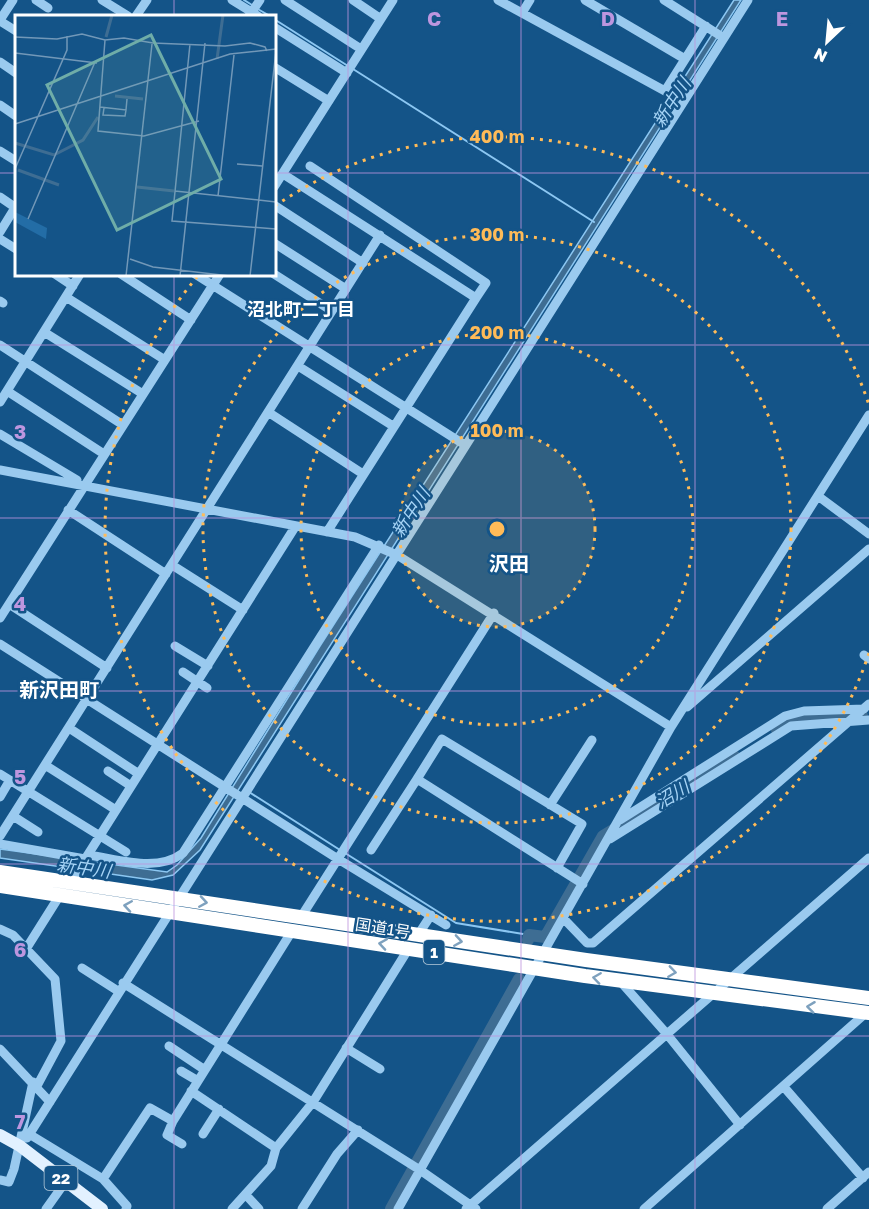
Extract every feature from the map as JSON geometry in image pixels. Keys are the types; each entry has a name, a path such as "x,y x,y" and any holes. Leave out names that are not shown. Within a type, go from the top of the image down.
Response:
{"highway":[{"name":"国道1号","path":"0,872 73,878 178,898 543,954 729,981 869,998"},
{"name":"国道1号","path":"0,886 620,981 868,1013"}],"main road":[{"name":"22","path":"0,1135 24,1139 66,1181 102,1209"}],"street":[{"path":"36,0 48,8"},
{"path":"102,0 126,15"},
{"path":"232,0 255,10"},
{"path":"285,0 361,49"},
{"path":"353,0 381,19"},
{"path":"276,184 393,0"},
{"path":"498,0 665,91 706,27"},
{"path":"522,13 530,0"},
{"path":"585,0 685,59"},
{"path":"664,0 724,38"},
{"path":"24,1139 50,1102 242,795 251,785 398,555 465,445 748,0"},
{"path":"10,1 0,21 15,30"},
{"path":"276,28 347,73"},
{"path":"0,62 15,71"},
{"path":"276,68 329,101"},
{"path":"0,105 15,115"},
{"path":"0,151 15,160"},
{"path":"310,166 486,283 327,532"},
{"path":"283,174 476,298"},
{"path":"0,197 15,206"},
{"path":"276,206 363,263"},
{"path":"2,226 15,208"},
{"path":"0,836 3,826 13,816 108,668 380,236"},
{"path":"0,238 15,248"},
{"path":"276,244 346,289"},
{"path":"276,275 332,311"},
{"path":"58,276 73,286"},
{"path":"79,276 3,395 104,454"},
{"path":"124,276 191,320"},
{"path":"198,276 465,445"},
{"path":"0,618 219,276"},
{"path":"66,297 165,360"},
{"path":"44,332 143,394"},
{"path":"0,345 123,424"},
{"path":"298,366 393,426"},
{"path":"268,412 363,474"},
{"path":"398,1209 671,727 869,415"},
{"path":"0,434 85,484"},
{"path":"0,470 85,484 206,510 327,532 381,546 494,613 671,727"},
{"path":"818,496 869,534"},
{"path":"68,510 169,570 243,610"},
{"path":"73,878 295,527"},
{"path":"0,844 86,857 157,864 173,860 183,853 199,833 309,654 381,546"},
{"path":"679,714 869,549"},
{"path":"9,604 108,668"},
{"path":"301,917 494,613"},
{"path":"0,644 446,925"},
{"path":"175,645 208,666"},
{"path":"309,654 327,665"},
{"path":"183,672 207,688"},
{"path":"618,821 785,716 804,711 867,707"},
{"path":"563,918 587,943 593,943 867,707"},
{"path":"608,838 791,726 869,720"},
{"path":"69,728 139,774"},
{"path":"370,850 442,739 582,824 557,868"},
{"path":"550,805 592,740"},
{"path":"45,765 116,810"},
{"path":"108,771 132,786"},
{"path":"0,774 126,852"},
{"path":"417,779 583,884"},
{"path":"0,797 10,780"},
{"path":"13,816 38,832"},
{"path":"199,833 213,841"},
{"path":"82,968 121,987 313,1102 420,1170 470,1208 666,1033 714,994 869,858"},
{"path":"26,949 60,895"},
{"path":"418,935 431,915"},
{"path":"0,929 13,935 55,979 61,1041 35,1084 24,1139 9,1182 0,1180"},
{"path":"182,1144 167,1135 173,1121 292,931"},
{"path":"232,1209 271,1166 276,1148 313,1102 409,948"},
{"path":"620,981 666,1033 740,1125"},
{"path":"644,1209 868,1013"},
{"path":"169,1046 206,1070"},
{"path":"346,1048 380,1069"},
{"path":"0,1049 50,1102"},
{"path":"181,1071 198,1081"},
{"path":"784,1087 866,1175 827,1209"},
{"path":"191,1092 276,1148"},
{"path":"103,1179 150,1108 173,1121"},
{"path":"203,1134 219,1109"},
{"path":"302,1209 337,1154 358,1130"},
{"path":"24,1139 103,1179 127,1206 126,1209"},
{"path":"46,1209 66,1181"},
{"path":"246,1195 259,1209"}],"water":[{"name":"新中川","path":"734,0 741,0 200,850 173,875 152,880 0,858 0,849 167,872 177,865 201,838 320,646"}],"waterway":[{"path":"244,0 252,5"},
{"path":"256,8 268,15"},
{"path":"276,20 348,66"},
{"path":"353,69 594,222"},
{"name":"沼川","path":"777,730 807,719 862,716"},
{"name":"沼川","path":"528,940 529,935 545,937 603,836 734,756"},
{"path":"249,792 340,850"},
{"path":"345,853 456,923 529,935"},
{"name":"沼川","path":"391,1209 519,979"}],"district":[{"name":"沼北町二丁目","path":"301,309"},
{"name":"沢田","path":"509,563"},
{"name":"新沢田町","path":"59,689"}]}
